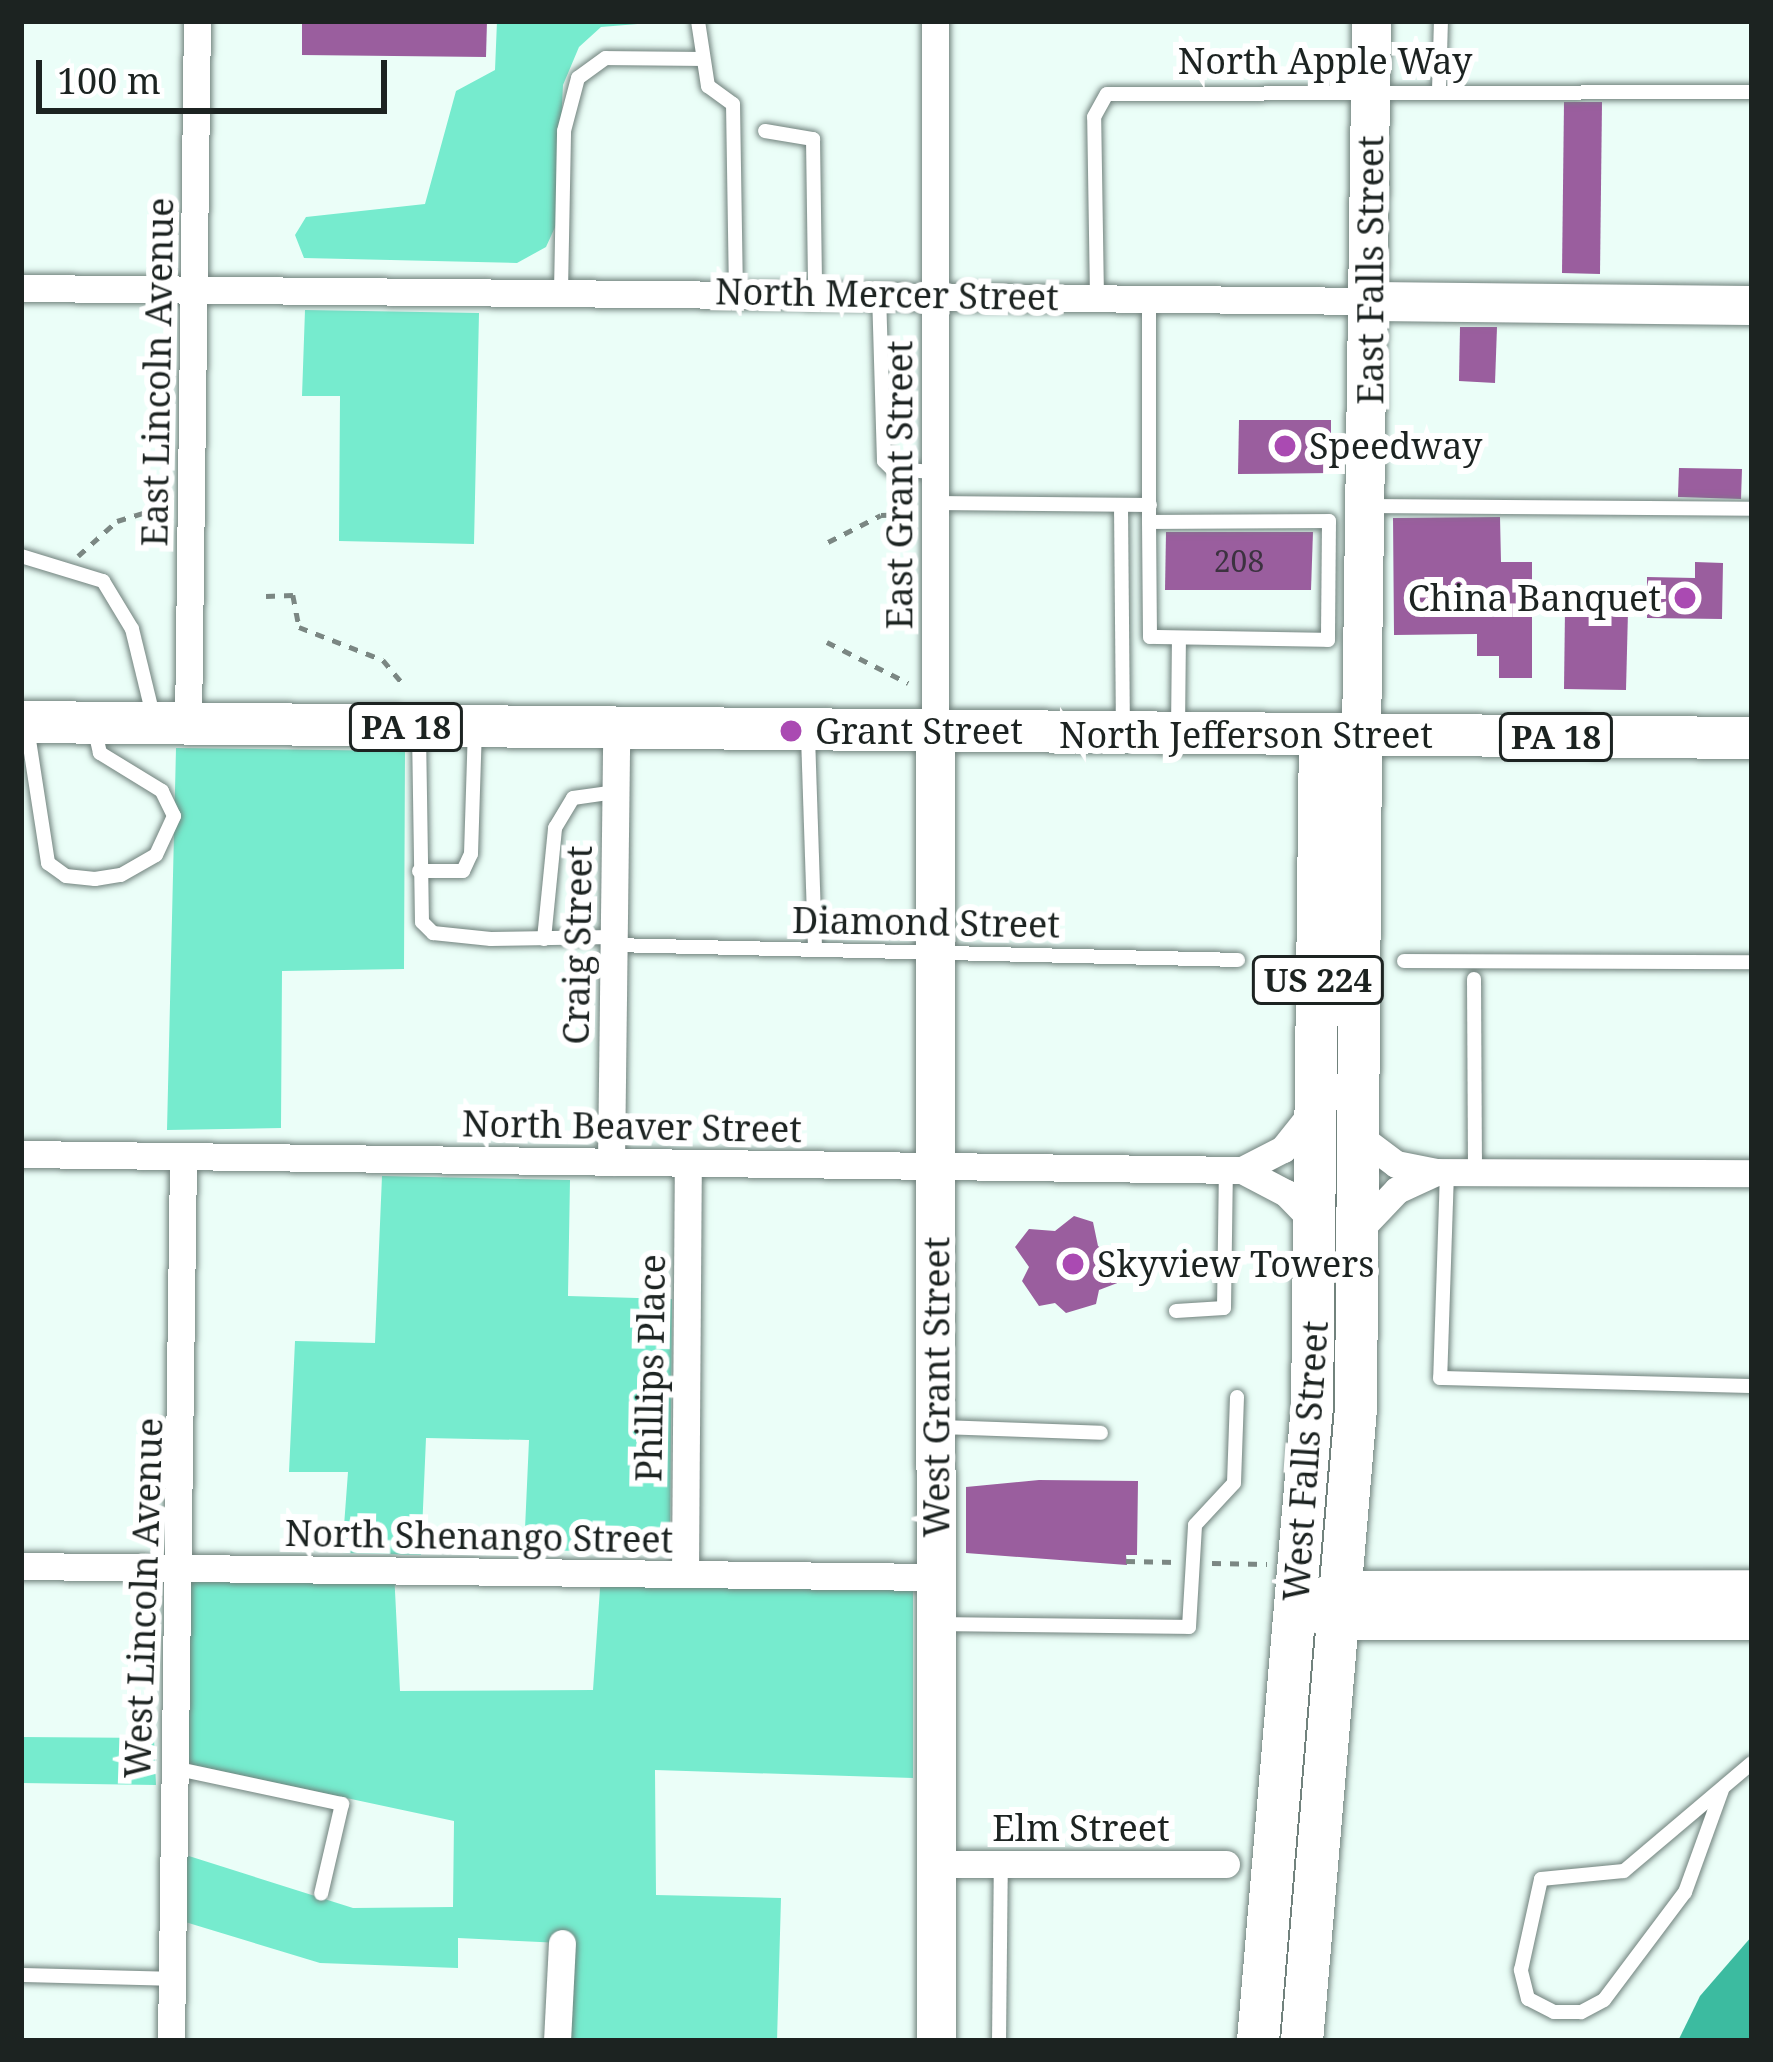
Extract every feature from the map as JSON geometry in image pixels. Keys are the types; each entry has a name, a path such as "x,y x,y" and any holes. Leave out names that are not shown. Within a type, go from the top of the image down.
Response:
{"main road":[{"name":"North Jefferson Street","path":"23,722 1752,738"},
{"name":"West Falls Street","path":"1258,2041 1295,1605 1316,1224 1316,1106 1340,735"},
{"name":"West Falls Street","path":"1302,2041 1347,1516 1360,1230 1360,1137 1340,735"}],"street":[{"name":"East Lincoln Avenue","path":"172,724 194,286 197,21"},
{"name":"East Grant Street","path":"934,21 934,472 922,509 935,733"},
{"name":"East Falls Street","path":"1340,735 1367,608 1371,21"},
{"name":"North Mercer Street","path":"21,288 736,289 1097,299 1752,305"},
{"name":"Craig Street","path":"611,1162 616,729"},
{"name":"West Grant Street","path":"935,733 936,2041"},
{"path":"1234,1170 1283,1149 1316,1106"},
{"path":"1360,1137 1396,1164 1453,1172 1752,1173"},
{"name":"North Beaver Street","path":"21,1154 1234,1170"},
{"name":"West Lincoln Avenue","path":"171,2041 184,1156"},
{"name":"Phillips Place","path":"685,1574 688,1163"},
{"path":"1234,1170 1286,1193 1316,1224"},
{"path":"1360,1230 1397,1190 1453,1172"},
{"path":"1347,1516 1371,1562 1417,1591"},
{"name":"North Shenango Street","path":"21,1565 936,1576"},
{"path":"1339,1605 1417,1591 1752,1589"},
{"path":"1295,1605 1752,1620"},
{"name":"Elm Street","path":"936,1864 1226,1864"},
{"path":"557,2041 562,1943"}],"lane":[{"path":"698,21 698,59 709,86 733,104 736,289"},
{"path":"1439,91 1441,21"},
{"path":"562,291 564,131 578,78 606,58 698,59"},
{"name":"North Apple Way","path":"1097,299 1094,117 1107,94 1752,92"},
{"path":"764,131 813,139 815,291"},
{"path":"879,293 884,460 892,470 934,472"},
{"path":"1148,299 1150,505 1149,522 1150,638 1328,640 1329,521 1149,522"},
{"path":"1121,505 1123,734"},
{"path":"922,509 1150,505"},
{"path":"1329,549 1368,518 1752,509"},
{"path":"21,556 104,581 119,600 172,724"},
{"path":"1329,595 1367,608"},
{"path":"1178,734 1179,638"},
{"path":"23,722 48,863 66,876 94,879 121,875 156,855 173,816 161,791 104,757 93,723"},
{"path":"419,727 419,871 463,871 471,854 475,728"},
{"path":"808,731 815,950"},
{"path":"544,939 555,828 573,798 615,792"},
{"name":"Diamond Street","path":"419,871 422,922 433,934 815,950 1238,960"},
{"path":"1403,961 1752,962"},
{"path":"1474,979 1453,1172 1440,1378 1752,1386"},
{"path":"1176,1311 1224,1307 1234,1170"},
{"path":"936,1624 1190,1627 1195,1525 1234,1483 1237,1397"},
{"path":"936,1427 1101,1433"},
{"path":"1722,1790 1684,1892 1604,2000 1581,2012 1554,2012 1528,2000 1521,1970 1541,1879 1624,1871 1752,1762"},
{"path":"174,1768 342,1804 320,1894"},
{"path":"999,2041 1001,1864"},
{"path":"21,1976 172,1979"}],"path":[{"path":"64,566 117,521 156,509"},
{"path":"829,542 881,515 922,509"},
{"path":"266,596 292,596 299,627 383,660 404,685"},
{"path":"827,643 908,683"}],"shaded area":[{"path":"497,21 674,21 601,27 579,47 563,85 556,225 546,247 517,263 304,258 295,235 306,217 425,204 456,91 495,70"},
{"path":"305,310 479,313 474,544 339,541 340,396 302,396"},
{"path":"176,748 405,751 404,969 282,971 281,1128 167,1130"},
{"path":"382,1176 570,1180 568,1296 672,1299 670,1550 524,1551 529,1440 426,1438 421,1555 342,1553 348,1472 289,1472 295,1341 375,1343"},
{"path":"181,1567 394,1571 400,1691 593,1690 601,1574 913,1576 913,1778 655,1770 656,1895 781,1898 777,2041 557,2041 561,1943 458,1938 458,1968 320,1963 172,1918 173,1851 353,1908 453,1907 454,1821 174,1761"},
{"path":"21,1737 154,1738 156,1785 21,1783"},
{"path":"1752,1936 1752,2041 1678,2041 1700,1996"}],"building":[{"path":"302,21 487,21 486,57 302,55"},
{"path":"1564,102 1602,102 1600,274 1562,273"},
{"path":"1460,327 1497,327 1495,383 1459,381"},
{"name":"Speedway","path":"1239,420 1331,420 1331,473 1238,474"},
{"path":"1679,468 1742,469 1741,499 1678,497"},
{"path":"1500,517 1501,562 1532,562 1532,678 1499,678 1499,656 1477,656 1477,634 1394,635 1393,518"},
{"name":"Speedway","path":"1166,532 1313,532 1311,590 1165,590"},
{"name":"China Banquet","path":"1695,562 1723,563 1722,619 1647,618 1647,577 1695,578"},
{"path":"1565,610 1628,611 1626,690 1564,689"},
{"name":"Skyview Towers","path":"1074,1216 1093,1222 1098,1246 1119,1261 1120,1282 1099,1290 1096,1304 1066,1313 1055,1303 1039,1306 1022,1281 1029,1267 1015,1247 1029,1229 1055,1231"},
{"path":"1039,1480 1138,1481 1137,1555 1126,1555 1127,1565 966,1553 966,1487"}],"place":[{"name":"Speedway","path":"1285,446"},
{"name":"China Banquet","path":"1685,598"},
{"name":"Grant Street","path":"791,731"},
{"name":"Skyview Towers","path":"1073,1264"}]}
